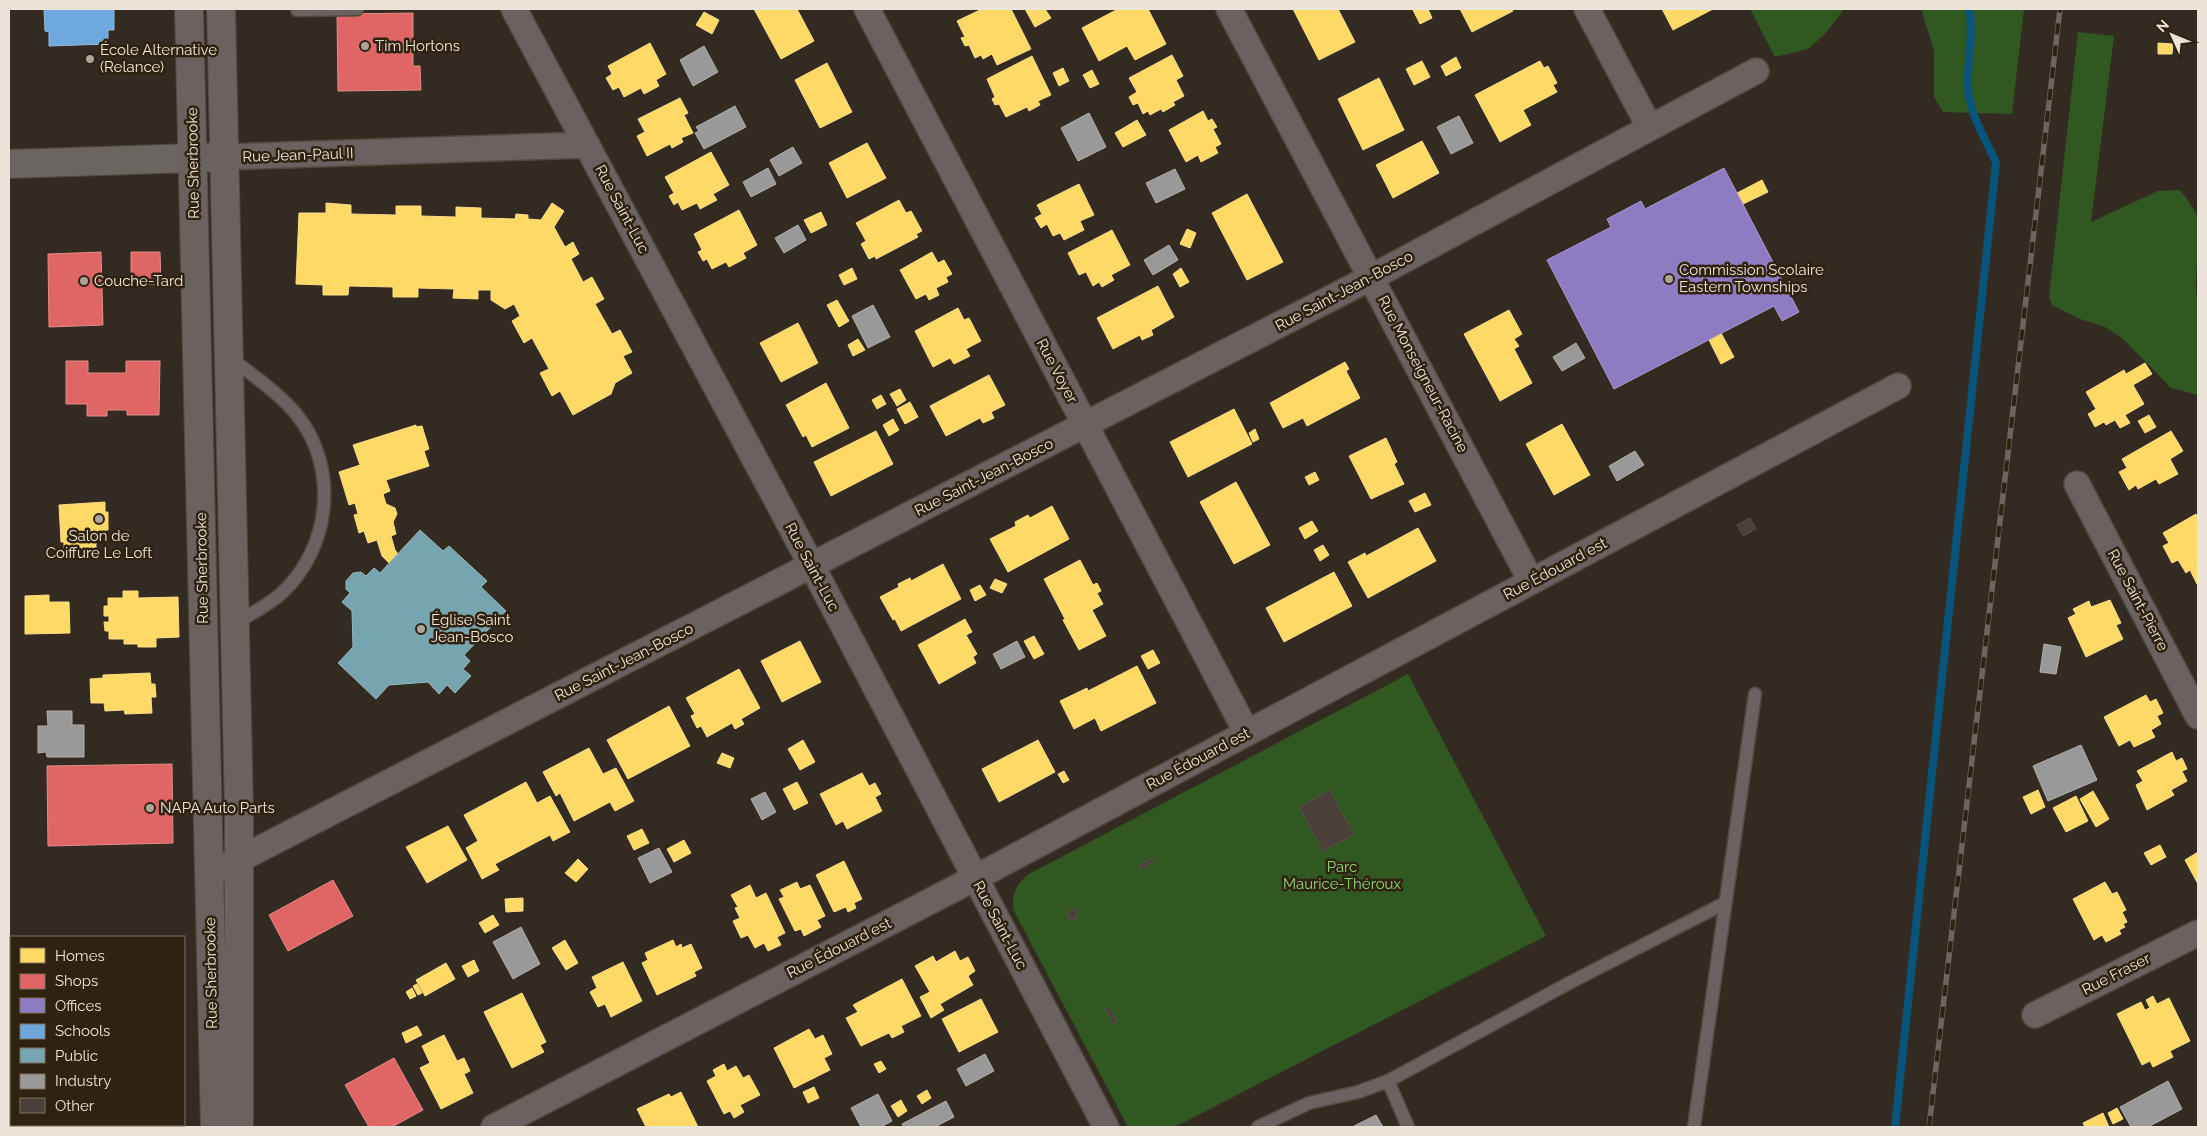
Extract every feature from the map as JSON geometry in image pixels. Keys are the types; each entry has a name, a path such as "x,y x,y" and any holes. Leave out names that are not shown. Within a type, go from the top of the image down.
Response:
{"main road":[{"name":"Rue Sherbrooke","path":"188,9 215,1127"},
{"name":"Rue Sherbrooke","path":"221,9 239,860 239,1127"}],"street":[{"name":"Rue Saint-Luc","path":"514,9 812,566 1106,1127"},
{"name":"Rue Voyer","path":"867,9 1247,733"},
{"name":"Rue Monseigneur-Racine","path":"1229,9 1372,277 1531,582"},
{"path":"1587,9 1650,128"},
{"name":"Rue Saint-Jean-Bosco","path":"209,875 1372,277 1756,71"},
{"name":"Rue Jean-Paul II","path":"9,164 588,145"},
{"name":"Rue Édouard est","path":"494,1127 975,878 1898,386"},
{"name":"Rue Saint-Pierre","path":"2077,484 2198,716"},
{"name":"Rue Fraser","path":"2034,1015 2198,933"}],"lane":[{"path":"297,10 357,9"},
{"path":"229,356 284,401 297,416 316,450 325,488 325,507 321,526 315,545 306,562 282,593 266,605 235,623"},
{"path":"1694,1127 1755,694"},
{"path":"1258,1127 1310,1103 1358,1092 1388,1081 1571,982 1725,903"},
{"path":"1388,1081 1408,1127"}],"green space":[{"path":"1750,9 1844,9 1825,34 1808,49 1775,57"},
{"path":"1921,9 2024,9 2012,114 1943,112 1934,97 1934,50"},
{"path":"2078,32 2114,36 2091,222 2158,191 2180,190 2197,216 2200,241 2196,282 2198,302 2198,395 2171,388 2123,339 2105,327 2080,319 2052,305 2049,297"},
{"name":"Parc Maurice-Théroux","path":"1408,674 1546,936 1175,1127 1128,1127 1015,913 1013,902 1015,891 1020,882 1029,874"}],"building: Homes":[{"path":"754,9 797,9 814,41 781,59"},
{"path":"982,9 1011,9 1031,49 997,65 992,54 983,59 981,55 975,58 969,45 965,46 961,38 965,37 957,21"},
{"path":"1025,9 1045,9 1051,18 1035,27"},
{"path":"1118,9 1148,9 1166,44 1135,60 1127,46 1099,61 1082,28"},
{"path":"1293,9 1338,9 1355,42 1319,60"},
{"path":"1428,9 1432,18 1420,24 1413,10"},
{"path":"1460,9 1512,9 1513,11 1472,32"},
{"path":"1662,9 1713,9 1673,30"},
{"path":"704,12 719,20 712,34 696,25"},
{"path":"650,43 666,74 656,80 659,86 644,94 641,88 624,97 619,87 613,90 606,78 612,74 608,66"},
{"path":"2158,43 2173,44 2172,54 2158,54"},
{"path":"1172,55 1183,76 1176,80 1184,96 1173,102 1175,105 1163,112 1161,109 1150,115 1148,111 1143,114 1138,103 1133,105 1129,97 1137,92 1129,78"},
{"path":"1032,56 1051,95 1038,101 1040,105 1029,111 1027,107 1006,117 999,104 995,105 992,99 995,97 987,79"},
{"path":"1456,57 1461,68 1446,76 1441,66"},
{"path":"1422,61 1430,77 1414,85 1406,69"},
{"path":"1540,61 1544,68 1548,66 1557,83 1553,85 1557,92 1523,110 1531,125 1500,142 1475,95"},
{"path":"827,63 852,112 820,128 795,80"},
{"path":"1063,68 1069,81 1059,86 1053,73"},
{"path":"1092,70 1099,84 1090,88 1083,75"},
{"path":"1379,78 1404,130 1363,150 1338,99"},
{"path":"680,98 688,113 684,115 693,133 681,138 683,142 672,148 670,144 647,156 637,136 645,132 638,119"},
{"path":"1203,111 1208,121 1212,119 1217,127 1213,129 1221,144 1215,147 1218,153 1201,162 1198,155 1186,162 1169,130"},
{"path":"1137,120 1146,135 1123,147 1115,133"},
{"path":"1422,141 1439,173 1393,198 1376,165"},
{"path":"867,143 886,178 847,198 829,163"},
{"path":"711,152 729,185 713,194 717,200 700,209 697,203 682,210 678,202 674,205 669,196 674,193 665,177"},
{"path":"1762,180 1768,192 1743,204 1737,193"},
{"path":"1079,184 1094,215 1080,221 1084,230 1064,240 1060,233 1053,236 1047,224 1041,228 1035,218 1042,214 1037,205"},
{"path":"1247,194 1283,262 1247,280 1212,213"},
{"path":"899,200 906,213 911,211 922,231 916,234 918,237 876,259 875,256 869,259 861,244 866,241 856,223"},
{"path":"326,203 351,205 351,214 396,215 396,206 421,206 421,216 456,217 456,207 481,208 481,218 515,219 516,214 528,215 528,219 541,220 552,203 564,211 554,227 565,247 573,242 579,254 571,259 583,282 592,277 604,299 595,304 612,334 620,330 632,352 623,356 632,373 615,383 611,394 573,415 560,391 552,396 540,373 549,369 532,338 524,343 512,321 520,316 514,304 505,309 491,300 491,290 478,290 478,299 453,298 454,289 418,288 418,297 393,297 393,287 349,286 348,295 323,295 323,285 296,284 299,213 326,213"},
{"path":"739,210 757,245 743,253 746,258 729,267 726,262 712,269 707,259 703,261 698,252 702,250 694,234"},
{"path":"821,212 827,225 811,233 804,220"},
{"path":"1187,229 1196,233 1190,248 1180,244"},
{"path":"1112,230 1130,265 1111,275 1114,280 1102,287 1099,282 1093,286 1086,272 1079,275 1068,253"},
{"path":"932,252 938,263 944,260 952,274 946,277 948,282 936,288 939,295 929,300 926,294 916,299 900,270"},
{"path":"852,268 857,279 844,285 839,275"},
{"path":"1181,268 1189,282 1180,287 1173,274"},
{"path":"1158,286 1174,317 1151,330 1153,335 1142,340 1140,335 1113,349 1097,318"},
{"path":"837,300 849,321 839,327 827,305"},
{"path":"958,308 964,320 969,318 981,341 966,349 970,356 954,364 950,358 933,367 915,331"},
{"path":"1509,310 1522,334 1514,339 1519,346 1514,349 1532,383 1500,401 1464,334"},
{"path":"798,323 818,363 781,382 760,343"},
{"path":"1721,333 1734,357 1721,364 1709,340"},
{"path":"858,339 865,350 853,356 848,345"},
{"path":"1345,362 1349,369 1346,371 1360,398 1307,426 1303,418 1283,428 1270,403"},
{"path":"2145,363 2152,374 2133,385 2144,404 2125,415 2130,423 2120,428 2115,420 2106,425 2104,422 2095,427 2088,414 2096,409 2086,392 2124,370 2126,374"},
{"path":"989,375 1005,405 991,412 994,418 983,423 980,418 946,436 930,406"},
{"path":"826,383 849,428 812,447 806,435 803,437 786,405"},
{"path":"900,389 906,400 897,406 890,394"},
{"path":"881,395 886,404 877,409 872,400"},
{"path":"910,402 918,417 905,424 897,409"},
{"path":"1234,409 1252,444 1188,477 1170,442"},
{"path":"2149,415 2156,427 2145,433 2138,421"},
{"path":"893,419 899,430 889,436 883,425"},
{"path":"1562,424 1590,475 1554,495 1526,444"},
{"path":"416,425 416,427 422,426 429,449 424,451 429,466 386,480 390,491 383,494 386,504 395,508 397,514 393,522 396,534 391,536 398,554 389,563 382,556 377,540 368,543 364,531 359,533 354,515 358,514 355,503 349,505 339,472 360,465 353,445"},
{"path":"1255,429 1259,439 1253,442 1249,433"},
{"path":"876,431 893,464 831,496 814,462"},
{"path":"2171,431 2183,451 2170,459 2178,474 2159,484 2156,479 2138,489 2136,485 2129,490 2119,472 2127,468 2122,459"},
{"path":"1386,438 1397,462 1394,464 1404,484 1371,499 1349,456"},
{"path":"1315,472 1319,480 1309,485 1305,477"},
{"path":"1236,482 1270,545 1234,564 1200,502"},
{"path":"1425,493 1431,505 1415,512 1409,501"},
{"path":"105,502 105,512 108,512 108,530 105,530 106,539 96,540 96,548 64,549 64,542 61,542 59,505"},
{"path":"1052,506 1069,539 1008,572 990,539 1016,526 1015,522 1028,515 1030,518"},
{"path":"2196,514 2198,518 2197,584 2190,570 2186,573 2178,560 2172,563 2163,546 2169,543 2163,533"},
{"path":"1312,521 1318,531 1305,539 1299,528"},
{"path":"1418,528 1436,561 1368,598 1348,562 1365,553 1366,556"},
{"path":"1323,545 1329,555 1320,561 1314,550"},
{"path":"1080,560 1093,585 1097,583 1101,591 1097,593 1103,604 1092,610 1106,636 1079,650 1044,579"},
{"path":"943,564 961,599 901,631 880,597 899,587 898,584 910,578 911,581"},
{"path":"1334,572 1352,606 1284,642 1266,608"},
{"path":"995,579 1007,584 1002,593 990,588"},
{"path":"980,585 986,595 975,601 970,590"},
{"path":"123,591 138,591 138,598 178,597 179,637 156,638 156,647 138,647 138,644 124,644 124,639 109,639 109,631 105,631 104,622 109,622 109,616 104,616 104,606 108,606 108,598 123,598"},
{"path":"49,595 49,602 69,602 70,633 25,634 25,596"},
{"path":"2110,600 2121,623 2116,625 2123,639 2086,657 2068,618 2076,614 2073,609 2089,601 2091,607"},
{"path":"965,619 972,632 966,635 977,654 973,657 976,663 939,684 918,645"},
{"path":"1034,636 1044,654 1034,659 1024,641"},
{"path":"800,641 821,682 782,702 761,661"},
{"path":"1153,650 1160,663 1148,669 1141,656"},
{"path":"1137,666 1156,703 1101,731 1095,718 1074,729 1060,701 1087,688 1088,691"},
{"path":"739,669 760,708 741,719 744,724 735,729 732,723 707,737 701,726 697,728 691,716 695,714 686,698"},
{"path":"150,673 151,684 155,684 156,697 151,697 152,713 125,714 124,710 105,711 104,703 91,703 90,679 103,678 103,675"},
{"path":"2146,695 2150,702 2156,699 2163,713 2157,716 2161,724 2151,730 2155,737 2134,747 2130,740 2119,746 2104,717"},
{"path":"669,706 690,746 628,779 607,740"},
{"path":"803,740 815,762 800,770 788,749"},
{"path":"1038,740 1055,772 999,802 982,769"},
{"path":"589,748 603,774 616,768 634,801 615,811 610,802 574,821 560,793 556,796 543,772"},
{"path":"2172,752 2176,761 2182,758 2187,769 2182,771 2187,781 2171,790 2174,795 2147,810 2136,785 2143,781 2137,771"},
{"path":"722,753 734,758 730,768 717,763"},
{"path":"1064,771 1069,780 1063,783 1058,774"},
{"path":"862,773 869,786 875,783 881,794 875,797 882,811 847,829 843,821 836,825 820,794"},
{"path":"526,782 537,803 550,796 570,832 553,841 550,835 495,864 499,870 482,879 466,848 478,841 464,815"},
{"path":"797,782 808,803 794,810 783,789"},
{"path":"2038,790 2045,807 2031,814 2023,797"},
{"path":"2093,791 2109,819 2096,827 2080,799"},
{"path":"2076,796 2088,821 2066,832 2053,808"},
{"path":"448,826 467,860 427,883 406,847"},
{"path":"642,829 649,843 634,850 627,836"},
{"path":"684,840 691,853 674,862 667,849"},
{"path":"2160,845 2166,857 2151,865 2144,853"},
{"path":"2198,852 2198,884 2185,860"},
{"path":"578,859 588,869 576,882 565,873"},
{"path":"844,861 862,899 854,903 856,908 848,912 846,907 834,912 816,875"},
{"path":"797,882 800,889 810,885 825,916 817,920 821,927 804,936 801,929 795,931 779,899 784,897 780,890"},
{"path":"2105,882 2112,894 2117,892 2126,910 2122,912 2127,922 2123,924 2125,927 2119,930 2121,934 2106,942 2102,935 2094,940 2073,899"},
{"path":"750,885 756,898 766,893 785,933 777,937 781,945 768,951 764,943 755,948 748,935 741,938 733,921 740,918 735,908 738,907 731,895"},
{"path":"523,898 523,911 506,912 505,899"},
{"path":"493,915 499,925 485,933 479,923"},
{"path":"565,940 578,963 566,970 552,948"},
{"path":"673,940 676,947 681,944 682,948 691,944 702,968 694,972 696,976 657,995 642,963 648,960 645,953"},
{"path":"955,951 960,961 968,957 975,971 968,976 973,985 940,1004 944,1010 931,1018 920,997 930,992 915,966 933,956 936,962"},
{"path":"474,960 479,971 468,977 462,966"},
{"path":"623,962 642,1001 611,1017 605,1004 598,1007 590,992 597,988 592,977"},
{"path":"446,963 455,979 425,996 416,980"},
{"path":"902,979 921,1016 901,1026 904,1032 892,1038 889,1033 861,1046 846,1018 858,1012 853,1005"},
{"path":"417,984 422,993 418,995 413,986"},
{"path":"412,988 416,996 410,999 406,992"},
{"path":"522,993 546,1042 540,1045 544,1052 512,1068 484,1012"},
{"path":"2153,996 2157,1004 2169,998 2190,1041 2170,1051 2173,1057 2153,1067 2150,1061 2142,1065 2117,1014 2141,1002 2145,1010 2150,1008 2146,1000"},
{"path":"981,999 998,1032 959,1052 942,1019"},
{"path":"417,1026 422,1035 406,1043 402,1033"},
{"path":"809,1029 815,1039 823,1035 832,1054 824,1058 830,1070 794,1088 774,1048"},
{"path":"444,1035 457,1061 464,1058 470,1071 464,1074 473,1093 441,1109 420,1068 430,1063 422,1046"},
{"path":"881,1061 886,1069 879,1073 874,1064"},
{"path":"724,1064 727,1071 736,1066 743,1078 749,1075 760,1095 740,1105 744,1112 734,1118 730,1111 724,1114 707,1081 716,1076 713,1070"},
{"path":"814,1087 819,1098 808,1103 803,1092"},
{"path":"927,1090 931,1098 922,1104 917,1096"},
{"path":"681,1092 698,1127 646,1127 637,1109 669,1094 671,1097"},
{"path":"901,1100 907,1111 898,1117 891,1106"},
{"path":"2117,1108 2123,1119 2113,1124 2108,1113"},
{"path":"2103,1113 2109,1127 2085,1127 2083,1123"},
{"path":"102,1126 152,1126 152,1127"}],"building: Shops":[{"path":"413,13 413,66 420,66 421,90 338,91 337,14"},
{"path":"101,252 103,325 49,327 48,254"},
{"path":"131,252 160,252 161,284 131,285"},
{"path":"66,361 88,361 88,373 126,373 126,361 160,361 159,415 127,415 127,410 107,410 107,416 87,416 87,404 66,404"},
{"path":"172,764 173,843 48,846 47,766"},
{"path":"333,880 353,916 288,951 269,915"},
{"path":"394,1058 423,1110 392,1127 369,1127 345,1085"}],"building: Offices":[{"name":"Commission Scolaire Eastern Townships","path":"1724,168 1799,312 1782,321 1774,306 1614,389 1547,260 1611,227 1607,219 1641,201 1645,209"}],"building: Schools":[{"path":"44,9 114,9 114,30 108,30 108,44 49,46 49,32 45,31"}],"building: Public":[{"name":"Église Saint Jean-Bosco","path":"420,530 443,551 449,546 487,581 481,587 506,611 464,655 470,661 463,669 471,676 455,693 447,685 439,694 428,682 389,685 376,699 338,663 353,647 352,611 342,602 350,593 346,589 346,581 353,573 361,572 366,576 374,568 380,573"}],"building: Industry":[{"path":"704,46 718,72 693,86 680,60"},
{"path":"735,106 746,127 704,149 695,133 699,131 696,127"},
{"path":"1089,113 1106,147 1078,161 1061,128"},
{"path":"1459,116 1473,143 1451,154 1437,127"},
{"path":"793,147 802,163 779,176 770,160"},
{"path":"768,168 776,184 751,197 743,182"},
{"path":"1175,169 1185,189 1156,203 1146,183"},
{"path":"798,225 806,240 784,253 775,238"},
{"path":"1169,245 1178,260 1153,275 1144,260"},
{"path":"873,305 890,337 868,348 852,316"},
{"path":"1576,343 1585,358 1562,371 1553,357"},
{"path":"1635,451 1644,465 1617,481 1609,466"},
{"path":"1017,641 1025,657 1001,669 993,654"},
{"path":"2044,644 2061,647 2056,674 2040,672"},
{"path":"47,711 72,711 72,725 84,725 84,757 47,757 46,752 38,753 38,726 48,726"},
{"path":"2081,745 2097,780 2048,801 2033,766"},
{"path":"765,792 776,812 762,820 751,799"},
{"path":"659,848 672,872 650,883 638,858"},
{"path":"521,927 540,964 513,979 493,942"},
{"path":"985,1054 994,1071 966,1086 957,1069"},
{"path":"2168,1081 2182,1109 2148,1127 2131,1127 2120,1107"},
{"path":"878,1094 892,1121 881,1127 861,1127 851,1108"},
{"path":"946,1101 954,1117 935,1127 904,1127 902,1124"},
{"path":"1376,1115 1383,1127 1352,1127"}],"building: Other":[{"path":"1750,518 1756,529 1743,536 1737,525"},
{"path":"1330,790 1354,835 1323,851 1299,807"},
{"path":"1152,858 1154,861 1140,870 1138,866"},
{"path":"1070,909 1078,911 1075,920 1067,917"},
{"path":"1109,1007 1117,1022 1113,1024 1105,1009"}],"waterway":[{"path":"1895,1127 1996,163 1978,125 1969,96 1968,76 1971,28 1969,9"}],"railway":[{"path":"1929,1127 2060,9"}],"place":[{"name":"Tim Hortons","path":"365,46"},
{"name":"École Alternative (Relance)","path":"90,59"},
{"name":"Commission Scolaire Eastern Townships","path":"1669,279"},
{"name":"Couche-Tard","path":"84,281"},
{"name":"Salon de Coiffure Le Loft","path":"99,519"},
{"name":"Église Saint Jean-Bosco","path":"421,629"},
{"name":"NAPA Auto Parts","path":"150,808"}]}
